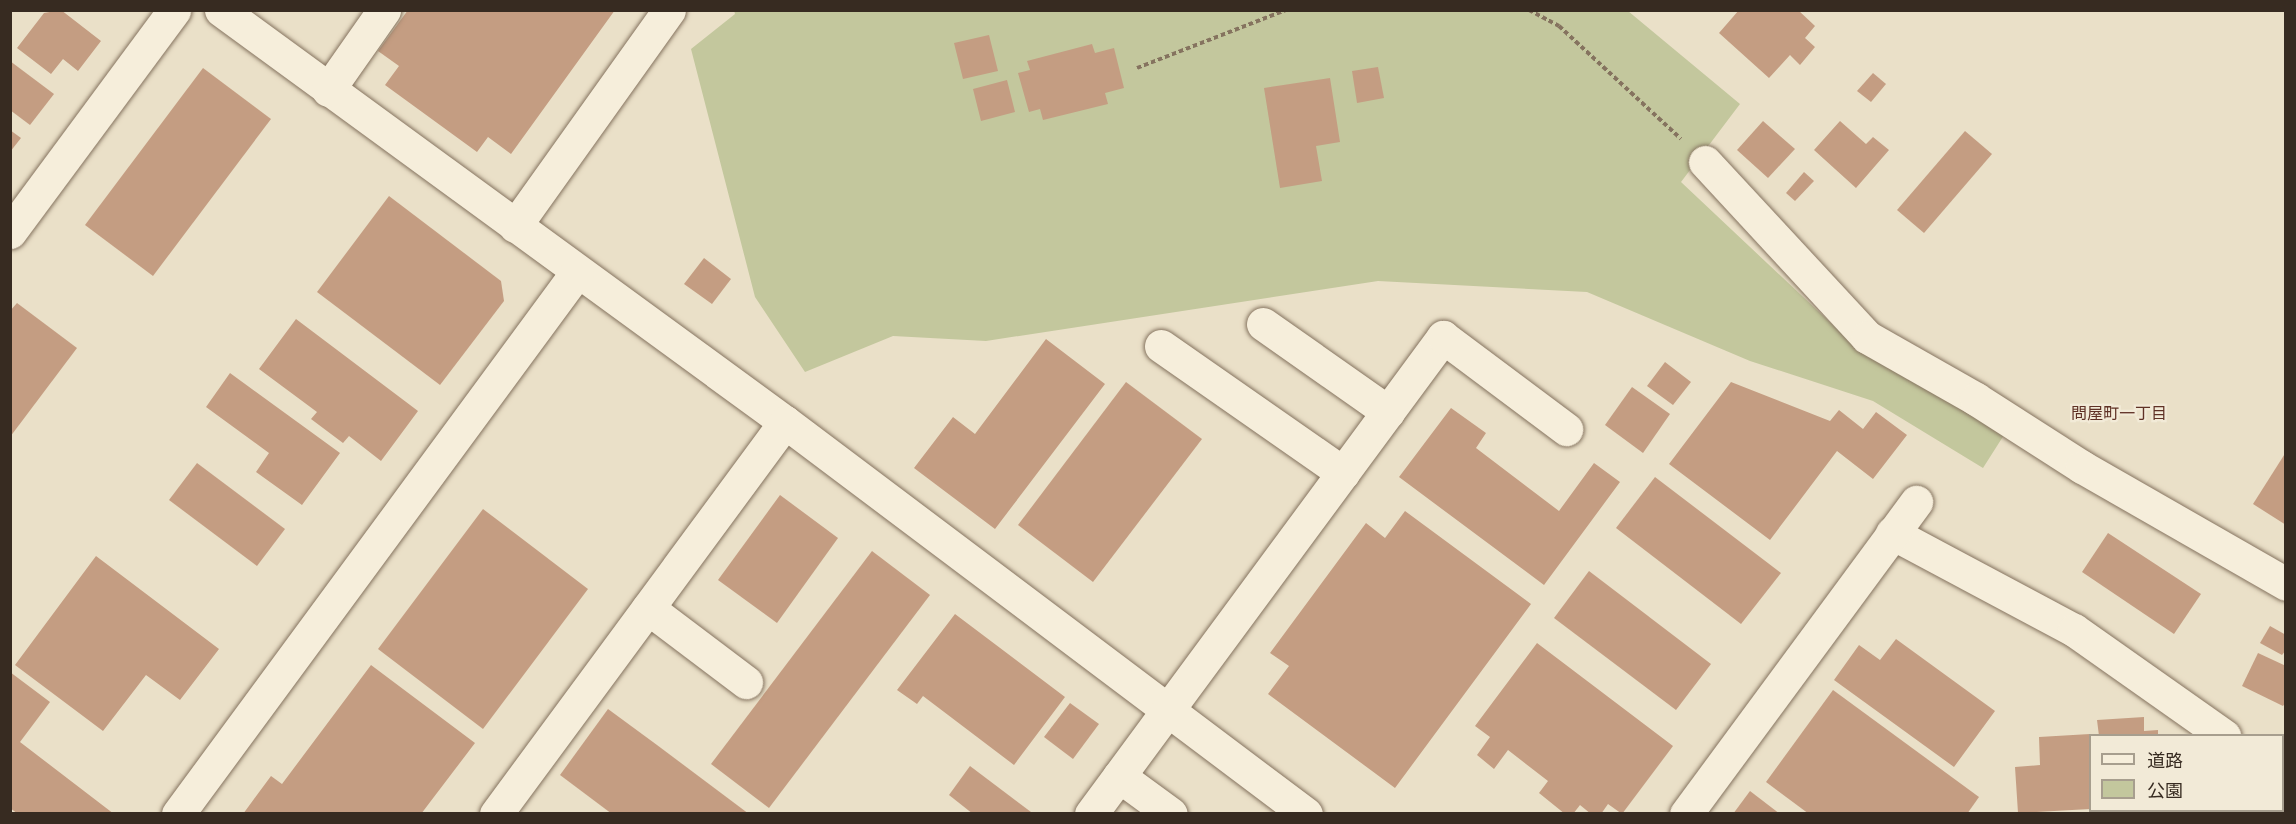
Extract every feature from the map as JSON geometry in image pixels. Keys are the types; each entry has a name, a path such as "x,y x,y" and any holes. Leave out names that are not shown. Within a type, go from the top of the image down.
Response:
{"street":[{"path":"10,232 174,10"},
{"path":"221,10 785,422 1167,711 1306,813"},
{"path":"328,90 384,10"},
{"path":"515,226 669,10"},
{"path":"1705,162 1867,337 1976,399 2082,467 2286,584"},
{"path":"178,813 577,272"},
{"path":"1263,324 1388,412"},
{"path":"1091,813 1443,337 1566,429"},
{"path":"1161,346 1343,473"},
{"path":"496,813 785,422"},
{"path":"1686,813 1916,502"},
{"path":"1892,533 2074,630 2223,734"},
{"path":"648,608 746,682"},
{"path":"1119,776 1171,813"}],"path":[{"path":"1137,68 1286,10"},
{"path":"1529,10 1559,26 1705,162"}],"green space":[{"path":"734,10 1628,11 1740,104 1681,182 1853,344 2004,435 1983,468 1873,401 1750,361 1587,292 1378,281 986,341 893,336 805,372 755,297 691,49 735,14"}],"building":[{"path":"61,10 101,41 78,71 63,59 51,74 17,48 44,13"},
{"path":"408,10 615,10 511,154 488,137 477,152 385,85 399,66 378,51"},
{"path":"1739,10 1798,10 1815,26 1805,38 1815,47 1800,65 1790,55 1769,78 1719,33"},
{"path":"989,35 998,71 963,79 954,43"},
{"path":"1092,44 1095,53 1114,48 1124,88 1105,93 1108,104 1043,120 1040,109 1029,112 1018,73 1030,70 1027,61"},
{"path":"10,61 54,94 30,125 10,110"},
{"path":"1378,67 1384,98 1357,103 1352,71"},
{"path":"203,68 271,119 153,276 85,225"},
{"path":"1873,73 1886,84 1871,102 1857,91"},
{"path":"1330,78 1340,142 1316,146 1322,181 1280,188 1264,88"},
{"path":"1007,80 1015,112 981,121 973,89"},
{"path":"1763,121 1795,149 1768,178 1737,150"},
{"path":"1840,121 1866,144 1873,137 1889,150 1856,188 1814,150"},
{"path":"10,130 21,138 10,152"},
{"path":"1965,131 1992,154 1924,233 1897,210"},
{"path":"1804,172 1814,181 1795,201 1786,193"},
{"path":"389,196 501,281 504,301 440,385 317,292"},
{"path":"704,258 731,279 712,304 684,284"},
{"path":"17,303 77,348 10,437 10,311"},
{"path":"296,319 418,411 381,461 349,436 343,443 311,419 317,412 259,369"},
{"path":"1046,339 1105,384 995,529 914,468 953,417 975,434"},
{"path":"1665,362 1691,382 1673,405 1647,386"},
{"path":"230,373 340,453 302,505 256,472 269,453 206,407"},
{"path":"1126,382 1202,439 1093,582 1018,525"},
{"path":"1731,382 1830,421 1839,410 1863,429 1876,412 1907,435 1873,479 1837,451 1770,540 1669,464"},
{"path":"1632,387 1670,414 1643,453 1605,425"},
{"path":"1451,408 1486,433 1476,448 1559,511 1594,463 1620,482 1544,585 1399,477"},
{"path":"2286,452 2286,525 2253,504"},
{"path":"197,463 285,529 257,566 169,500"},
{"path":"1655,477 1781,573 1741,624 1616,528"},
{"path":"780,495 838,538 777,623 718,580"},
{"path":"483,509 588,589 483,729 378,649"},
{"path":"1405,511 1531,604 1395,788 1268,694 1289,666 1270,653 1366,523 1385,538"},
{"path":"2108,533 2201,594 2174,634 2082,572"},
{"path":"872,551 930,595 769,808 711,764"},
{"path":"96,556 219,649 180,700 146,675 103,731 15,665"},
{"path":"1589,571 1711,664 1676,710 1554,618"},
{"path":"955,614 1065,697 1014,765 923,696 917,704 897,690"},
{"path":"2270,626 2286,635 2286,650 2282,655 2260,643"},
{"path":"1896,639 1995,711 1954,767 1834,680 1859,645 1880,660"},
{"path":"1537,643 1673,746 1622,814 1608,804 1601,814 1591,814 1580,805 1573,814 1565,814 1539,793 1548,781 1508,750 1494,769 1477,755 1490,737 1475,726"},
{"path":"2258,653 2286,666 2286,702 2283,706 2242,686"},
{"path":"371,665 475,743 421,814 243,814 271,776 282,784"},
{"path":"10,672 50,702 20,742 114,814 18,814 10,808"},
{"path":"1833,690 1979,797 1967,814 1809,814 1766,782"},
{"path":"1070,703 1099,724 1073,759 1044,737"},
{"path":"608,709 749,814 612,814 560,775"},
{"path":"2144,717 2144,731 2158,730 2158,734 2099,734 2097,720"},
{"path":"2089,734 2089,809 2018,813 2015,767 2040,765 2039,737"},
{"path":"970,766 1031,812 1030,814 973,814 949,795"},
{"path":"1750,791 1780,814 1733,814"}],"district":[{"name":"問屋町一丁目","path":"2119,413"}]}
